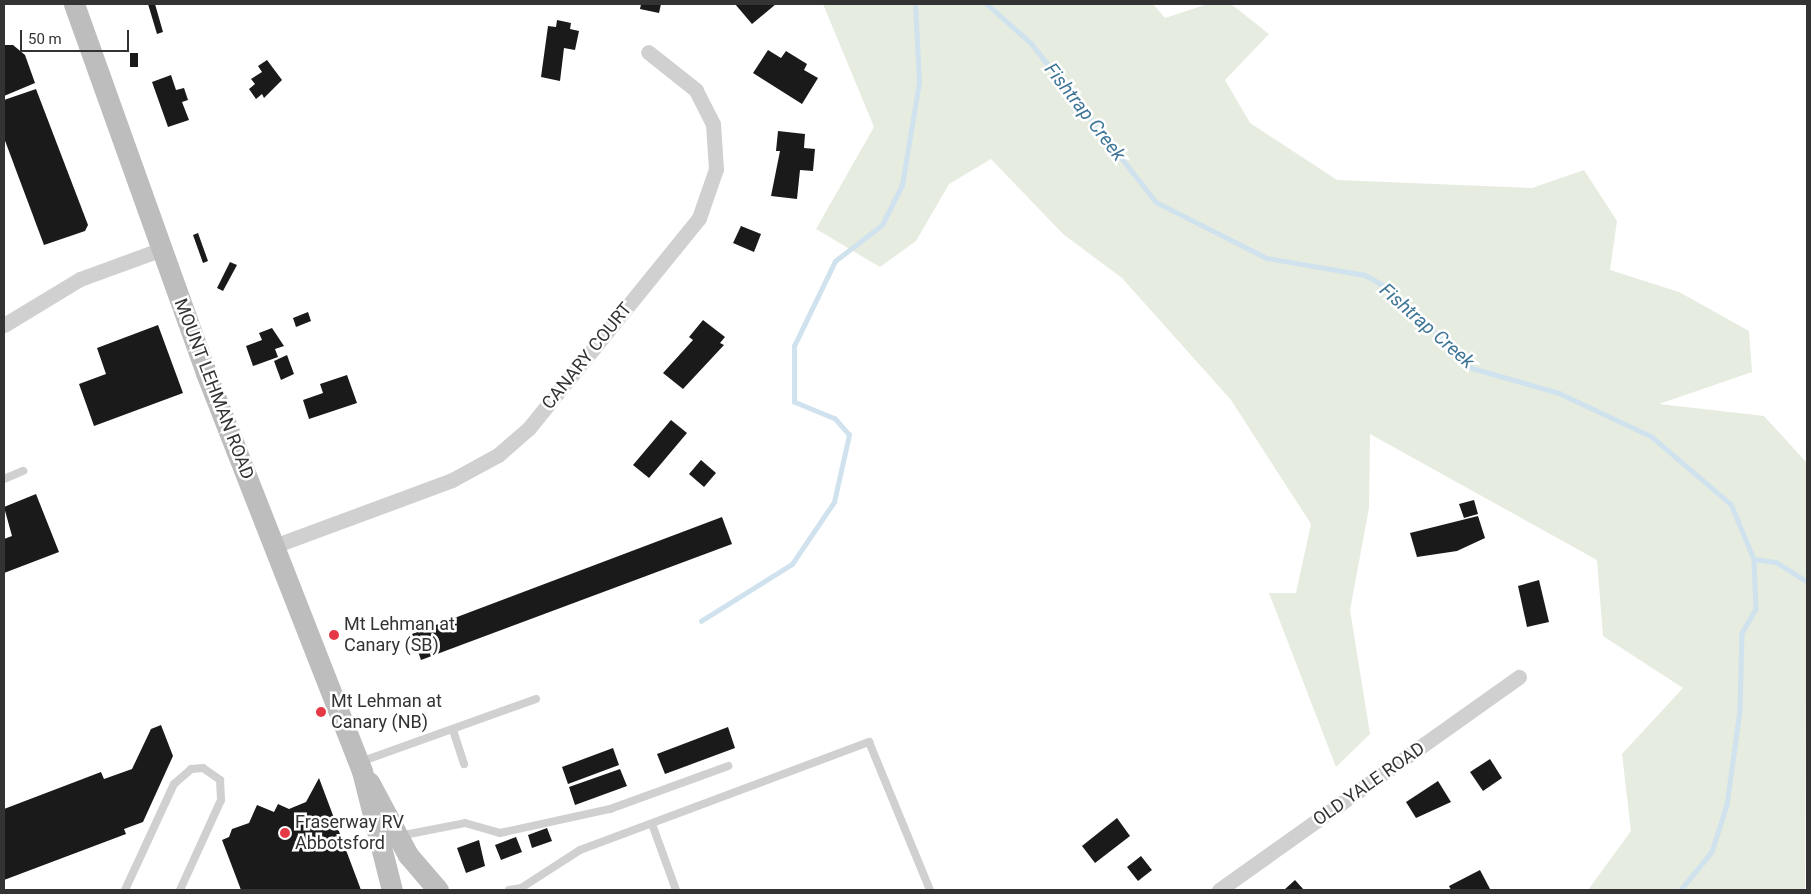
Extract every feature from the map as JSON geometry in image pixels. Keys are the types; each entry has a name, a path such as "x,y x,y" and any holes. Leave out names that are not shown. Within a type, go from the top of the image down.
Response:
{"main road":[{"name":"MOUNT LEHMAN ROAD","path":"74,4 162,249 360,767 392,890"},
{"name":"MOUNT LEHMAN ROAD","path":"360,767 412,860 438,890"},
{"path":"414,890 433,890"}],"street":[{"name":"CANARY COURT","path":"274,546 452,480 498,455 529,428 699,218 716,168 713,124 696,90 648,52"},
{"path":"4,325 80,279 162,249"},
{"name":"OLD YALE ROAD","path":"1219,890 1519,677"}],"lane":[{"path":"4,479 23,471"},
{"path":"360,767 536,699"},
{"path":"453,730 464,764"},
{"path":"509,890 520,889 580,850 869,742 930,890"},
{"path":"399,836 465,823 500,833 610,809 728,766"},
{"path":"125,890 174,784 184,773 203,768 220,780 221,800 180,890"},
{"path":"652,824 676,890"}],"shaded area":[{"path":"823,4 1153,4 1165,18 1208,4 1231,4 1269,34 1225,80 1250,123 1337,180 1532,188 1584,170 1617,221 1610,270 1679,292 1749,331 1752,372 1659,404 1764,416 1807,463 1805,890 1588,890 1631,831 1622,754 1683,688 1603,636 1597,560 1370,434 1369,508 1350,610 1370,734 1336,767 1269,593 1296,593 1311,524 1231,400 1122,278 1063,234 991,159 949,184 916,241 880,267 816,229 874,127"}],"building":[{"path":"148,4 155,4 163,32 157,34"},
{"path":"641,4 661,4 659,13 640,9"},
{"path":"735,4 776,4 752,24"},
{"path":"557,20 571,23 570,29 579,31 575,50 564,48 560,81 541,77 548,26 556,27"},
{"path":"4,45 13,45 25,55 35,83 4,96"},
{"path":"768,50 781,58 786,51 807,64 804,70 818,78 802,104 753,73"},
{"path":"130,53 138,53 138,67 130,67"},
{"path":"267,60 282,80 264,98 262,94 256,99 249,89 255,84 251,79 262,72 258,66"},
{"path":"171,75 176,90 184,88 188,100 182,102 189,120 168,127 152,82"},
{"path":"36,89 88,225 85,231 44,245 4,138 4,100"},
{"path":"778,131 805,134 804,148 815,149 813,171 800,170 797,199 771,196 780,151 776,151"},
{"path":"741,226 761,234 754,252 733,243"},
{"path":"198,233 208,261 203,263 193,235"},
{"path":"230,262 237,265 223,291 217,288"},
{"path":"308,312 311,321 296,327 293,318"},
{"path":"703,320 725,337 720,343 724,345 683,389 663,373 693,340 689,337"},
{"path":"158,325 183,393 94,426 79,384 106,374 97,348"},
{"path":"272,328 284,346 275,349 278,357 253,366 246,346 262,340 259,333"},
{"path":"287,355 294,374 281,380 274,361"},
{"path":"347,375 357,403 309,419 303,400 323,393 320,384"},
{"path":"671,420 687,433 649,478 633,465"},
{"path":"701,460 716,473 704,487 689,474"},
{"path":"36,494 59,552 4,573 4,539 12,536 4,507"},
{"path":"1474,500 1478,514 1464,518 1459,504"},
{"path":"1478,516 1485,538 1457,551 1417,557 1410,533"},
{"path":"722,517 732,544 421,660 412,634"},
{"path":"1539,580 1549,622 1527,627 1518,586"},
{"path":"161,725 173,756 143,822 124,829 126,834 4,880 4,809 101,772 104,779 132,769 151,729"},
{"path":"728,727 735,748 665,774 657,754"},
{"path":"613,748 619,765 568,784 562,767"},
{"path":"1490,759 1502,778 1483,791 1470,772"},
{"path":"620,769 627,786 575,805 569,787"},
{"name":"Fraserway RV Abbotsford","path":"319,778 361,890 241,890 222,840 229,837 232,829 249,823 257,805 274,812 278,804 289,809 306,802"},
{"path":"1438,781 1451,802 1416,818 1406,802"},
{"path":"1117,818 1130,836 1095,863 1082,846"},
{"path":"547,828 552,841 532,848 528,835"},
{"path":"516,837 522,852 501,860 495,845"},
{"path":"479,840 485,866 466,873 457,848"},
{"path":"1141,856 1152,870 1138,881 1127,867"},
{"path":"1480,870 1490,889 1451,890 1449,886"},
{"path":"1295,880 1304,890 1284,890"}],"waterway":[{"path":"701,621 792,564 834,502 849,435 835,419 794,402 794,346 835,261 882,225 902,185 919,82 915,4"},
{"name":"Fishtrap Creek","path":"987,4 1031,43 1156,202 1267,258 1365,275 1392,290 1472,368 1559,393 1651,436 1731,504 1754,559 1756,609 1742,633 1740,711 1727,805 1712,852 1681,890"},
{"name":"Fishtrap Creek","path":"1754,559 1776,562 1807,581"}],"place":[{"name":"Mt Lehman at Canary (SB)","path":"334,635"},
{"name":"Mt Lehman at Canary (NB)","path":"321,712"},
{"name":"Fraserway RV Abbotsford","path":"285,833"}]}
